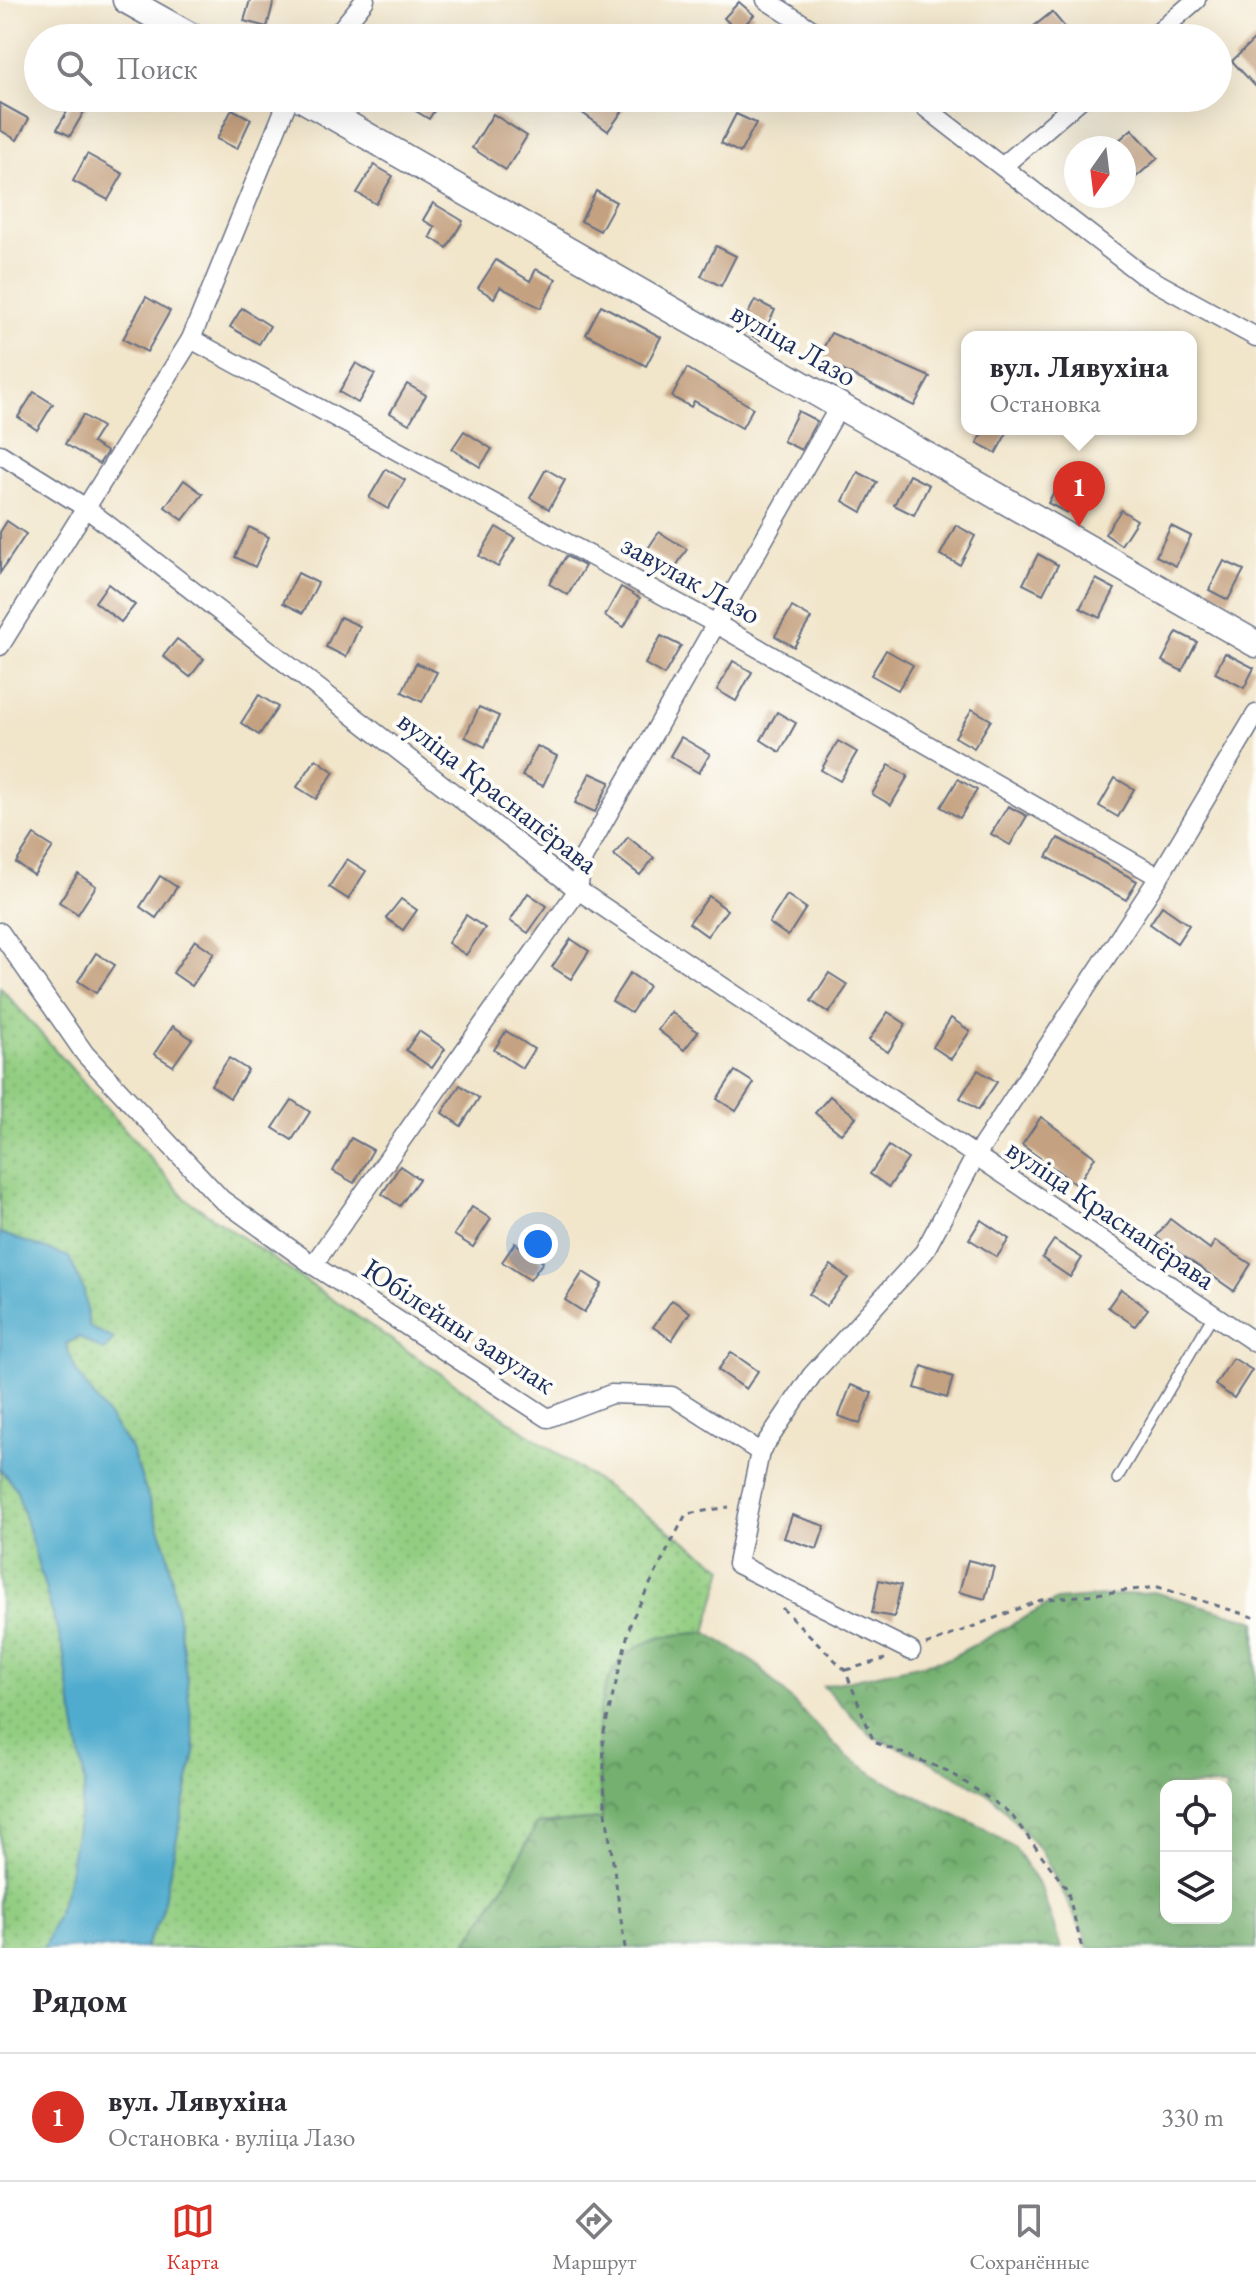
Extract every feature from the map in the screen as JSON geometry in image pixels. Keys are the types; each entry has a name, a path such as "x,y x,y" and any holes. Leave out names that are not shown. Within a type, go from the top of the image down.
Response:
{"main road":[{"path":"143,4 173,24"},
{"name":"вуліца Лазо","path":"325,112 1256,644"}],"street":[{"path":"345,24 365,0"},
{"path":"766,0 803,24"},
{"path":"1168,24 1196,0"},
{"path":"0,646 191,339 283,112"},
{"path":"932,112 1141,274 1256,337"},
{"path":"1003,166 1066,112"},
{"name":"завулак Лазо","path":"191,339 718,625 1159,877"},
{"path":"313,1265 578,890 583,858 839,407"},
{"name":"вуліца Краснапёрава","path":"0,454 86,508 578,890 1256,1343"},
{"path":"1159,877 1256,714"},
{"name":"вуліца Краснапёрава","path":"760,1452 812,1375 924,1252 975,1157 1159,877"},
{"name":"Юбілейны завулак","path":"0,932 85,1054 221,1199 313,1265 548,1418 611,1394 672,1396 760,1452"},
{"path":"760,1452 737,1564 911,1651"}],"lane":[{"path":"1117,1479 1213,1315"}],"path":[{"path":"625,1948 605,1805 603,1736 631,1621 686,1514 742,1505"},
{"path":"845,1670 911,1651 1041,1600 1158,1587 1256,1618"},
{"path":"774,1601 845,1670 874,1742 950,1772 1010,1813 1067,1889 1082,1948"}],"green space":[{"path":"0,987 186,1199 724,1568 706,1632 656,1639 600,1755 602,1819 537,1824 506,1882 468,1942 518,1948 0,1948"},
{"path":"1154,1592 1256,1621 1256,1948 1087,1948 1085,1936 1042,1852 993,1797 924,1758 873,1737 823,1686 950,1658 1057,1600"},
{"path":"706,1632 756,1664 845,1755 885,1781 983,1828 1015,1848 1042,1891 1061,1948 518,1948 467,1943 506,1882 537,1824 602,1819 599,1714 604,1690 614,1669 631,1651 656,1639"}],"water":[{"path":"0,1233 69,1257 84,1291 89,1327 114,1339 104,1351 79,1337 66,1344 76,1371 131,1449 167,1550 195,1752 161,1915 145,1948 44,1948 66,1889 85,1784 63,1650 16,1488 0,1469"}],"building":[{"path":"250,0 274,0 268,24 244,21"},
{"path":"739,2 754,15 746,24 730,24 724,18"},
{"path":"1052,12 1062,24 1037,24"},
{"path":"1256,38 1256,87 1232,61"},
{"path":"0,103 29,119 17,140 0,130"},
{"path":"67,112 84,112 70,136 57,129"},
{"path":"230,112 251,119 237,149 217,139"},
{"path":"417,112 433,112 429,119"},
{"path":"581,112 622,112 608,131"},
{"path":"493,114 527,136 506,170 472,148"},
{"path":"736,114 756,123 740,153 721,143"},
{"path":"1132,129 1158,158 1136,177 1136,136 1124,136"},
{"path":"87,154 123,174 108,200 73,181"},
{"path":"374,165 393,176 376,204 357,193"},
{"path":"596,191 616,202 600,231 581,221"},
{"path":"433,203 463,221 447,248 430,237 435,227 423,220"},
{"path":"716,246 736,256 721,286 701,276"},
{"path":"496,260 530,281 536,269 556,279 541,308 500,287 494,298 478,288"},
{"path":"146,297 170,311 147,352 123,339"},
{"path":"755,300 775,310 760,340 740,329"},
{"path":"601,305 661,337 646,366 586,334"},
{"path":"242,308 270,326 259,344 230,327"},
{"path":"831,333 930,377 914,406 838,368 835,372 816,362"},
{"path":"356,363 375,374 358,403 339,392"},
{"path":"687,368 753,408 742,428 694,401 691,407 672,397"},
{"path":"407,384 426,395 409,424 390,413"},
{"path":"34,392 53,404 37,430 18,417"},
{"path":"798,411 817,421 801,450 783,441"},
{"path":"83,415 102,427 92,443 107,452 99,464 65,444"},
{"path":"464,431 492,449 480,467 452,449"},
{"path":"981,435 1006,435 996,453 977,443"},
{"path":"386,469 405,480 388,509 369,498"},
{"path":"546,469 565,480 549,509 530,498"},
{"path":"858,472 877,482 862,512 843,501"},
{"path":"1063,474 1082,484 1067,513 1048,503"},
{"path":"909,475 929,485 914,515 894,505"},
{"path":"184,480 203,494 183,520 165,507"},
{"path":"1121,510 1137,520 1121,545 1105,534"},
{"path":"7,521 26,534 0,573 0,532"},
{"path":"956,525 975,536 960,565 940,555"},
{"path":"1171,526 1191,536 1176,566 1156,556"},
{"path":"249,527 269,537 255,567 235,557"},
{"path":"496,527 515,538 498,567 479,556"},
{"path":"659,532 687,549 675,568 647,550"},
{"path":"1038,554 1058,565 1043,594 1023,584"},
{"path":"566,556 585,566 568,595 549,584"},
{"path":"1224,561 1244,570 1228,600 1209,590"},
{"path":"298,573 318,583 303,613 283,603"},
{"path":"1096,579 1115,589 1100,618 1080,608"},
{"path":"108,584 135,605 121,622 95,602"},
{"path":"621,587 640,598 624,627 605,616"},
{"path":"792,607 811,618 794,647 775,636"},
{"path":"340,617 360,626 346,657 326,647"},
{"path":"1177,632 1197,642 1182,671 1162,661"},
{"path":"661,636 681,646 664,675 645,664"},
{"path":"177,639 204,659 190,677 163,656"},
{"path":"886,650 913,665 898,690 871,675"},
{"path":"1225,653 1254,668 1244,688 1215,673"},
{"path":"733,661 752,672 736,701 717,690"},
{"path":"416,663 437,672 422,702 402,692"},
{"path":"259,695 278,707 259,735 241,723"},
{"path":"479,707 499,716 485,747 465,737"},
{"path":"972,709 991,720 974,748 955,737"},
{"path":"777,712 796,723 780,752 761,740"},
{"path":"681,737 710,754 699,773 670,756"},
{"path":"838,741 857,752 840,781 821,770"},
{"path":"537,746 557,756 543,786 522,776"},
{"path":"316,759 334,772 316,799 297,787"},
{"path":"889,765 908,776 891,805 872,794"},
{"path":"590,773 610,782 595,812 575,803"},
{"path":"1115,778 1134,789 1118,817 1099,806"},
{"path":"958,779 977,790 960,818 941,807"},
{"path":"1008,806 1027,816 1010,845 991,834"},
{"path":"34,835 53,847 34,875 16,863"},
{"path":"628,837 654,858 640,875 614,855"},
{"path":"1058,838 1137,881 1126,900 1047,857"},
{"path":"347,859 366,871 348,899 329,887"},
{"path":"78,874 96,886 78,914 59,902"},
{"path":"160,876 177,887 156,918 140,907"},
{"path":"528,893 547,906 528,933 510,921"},
{"path":"787,895 806,908 788,936 769,923"},
{"path":"709,896 727,910 707,936 689,923"},
{"path":"401,899 417,910 403,930 386,918"},
{"path":"1162,906 1189,925 1177,943 1150,924"},
{"path":"466,915 485,928 466,955 448,943"},
{"path":"571,939 589,951 571,979 552,967"},
{"path":"195,940 214,953 192,986 173,973"},
{"path":"96,953 115,965 96,993 78,981"},
{"path":"630,973 649,986 631,1013 612,1001"},
{"path":"829,973 848,985 829,1013 811,1001"},
{"path":"671,1012 698,1032 684,1050 658,1030"},
{"path":"888,1012 906,1024 888,1052 869,1040"},
{"path":"951,1018 970,1031 951,1059 933,1047"},
{"path":"173,1026 192,1039 173,1066 154,1054"},
{"path":"419,1031 445,1049 432,1068 406,1050"},
{"path":"506,1031 534,1049 522,1068 494,1050"},
{"path":"229,1058 248,1070 230,1098 211,1085"},
{"path":"978,1070 997,1082 978,1110 960,1098"},
{"path":"735,1071 754,1083 736,1111 717,1099"},
{"path":"460,1085 479,1098 461,1126 442,1113"},
{"path":"830,1096 856,1117 841,1134 815,1113"},
{"path":"292,1100 310,1112 292,1140 273,1128"},
{"path":"1041,1117 1095,1157 1077,1185 1022,1145"},
{"path":"351,1138 373,1150 354,1183 333,1171"},
{"path":"889,1146 908,1159 889,1187 870,1174"},
{"path":"400,1166 419,1179 400,1206 382,1194"},
{"path":"472,1207 491,1219 473,1247 454,1235"},
{"path":"1170,1219 1210,1249 1215,1241 1251,1264 1234,1291 1156,1237"},
{"path":"981,1220 1009,1239 997,1257 969,1239"},
{"path":"1054,1240 1082,1258 1070,1277 1042,1258"},
{"path":"515,1243 543,1262 530,1280 502,1262"},
{"path":"831,1265 848,1278 826,1306 809,1294"},
{"path":"583,1272 602,1284 584,1312 565,1300"},
{"path":"1121,1289 1148,1309 1135,1326 1108,1307"},
{"path":"672,1300 690,1312 672,1340 653,1327"},
{"path":"731,1352 758,1371 746,1389 718,1370"},
{"path":"1233,1358 1252,1370 1234,1398 1215,1385"},
{"path":"922,1366 953,1377 947,1398 915,1388"},
{"path":"851,1385 872,1393 860,1424 839,1416"},
{"path":"792,1515 825,1526 817,1549 784,1538"},
{"path":"968,1560 994,1567 985,1599 959,1592"},
{"path":"879,1580 901,1585 894,1617 872,1613"}],"place":[{"name":"вул. Лявухіна","path":"1079,527"}]}
